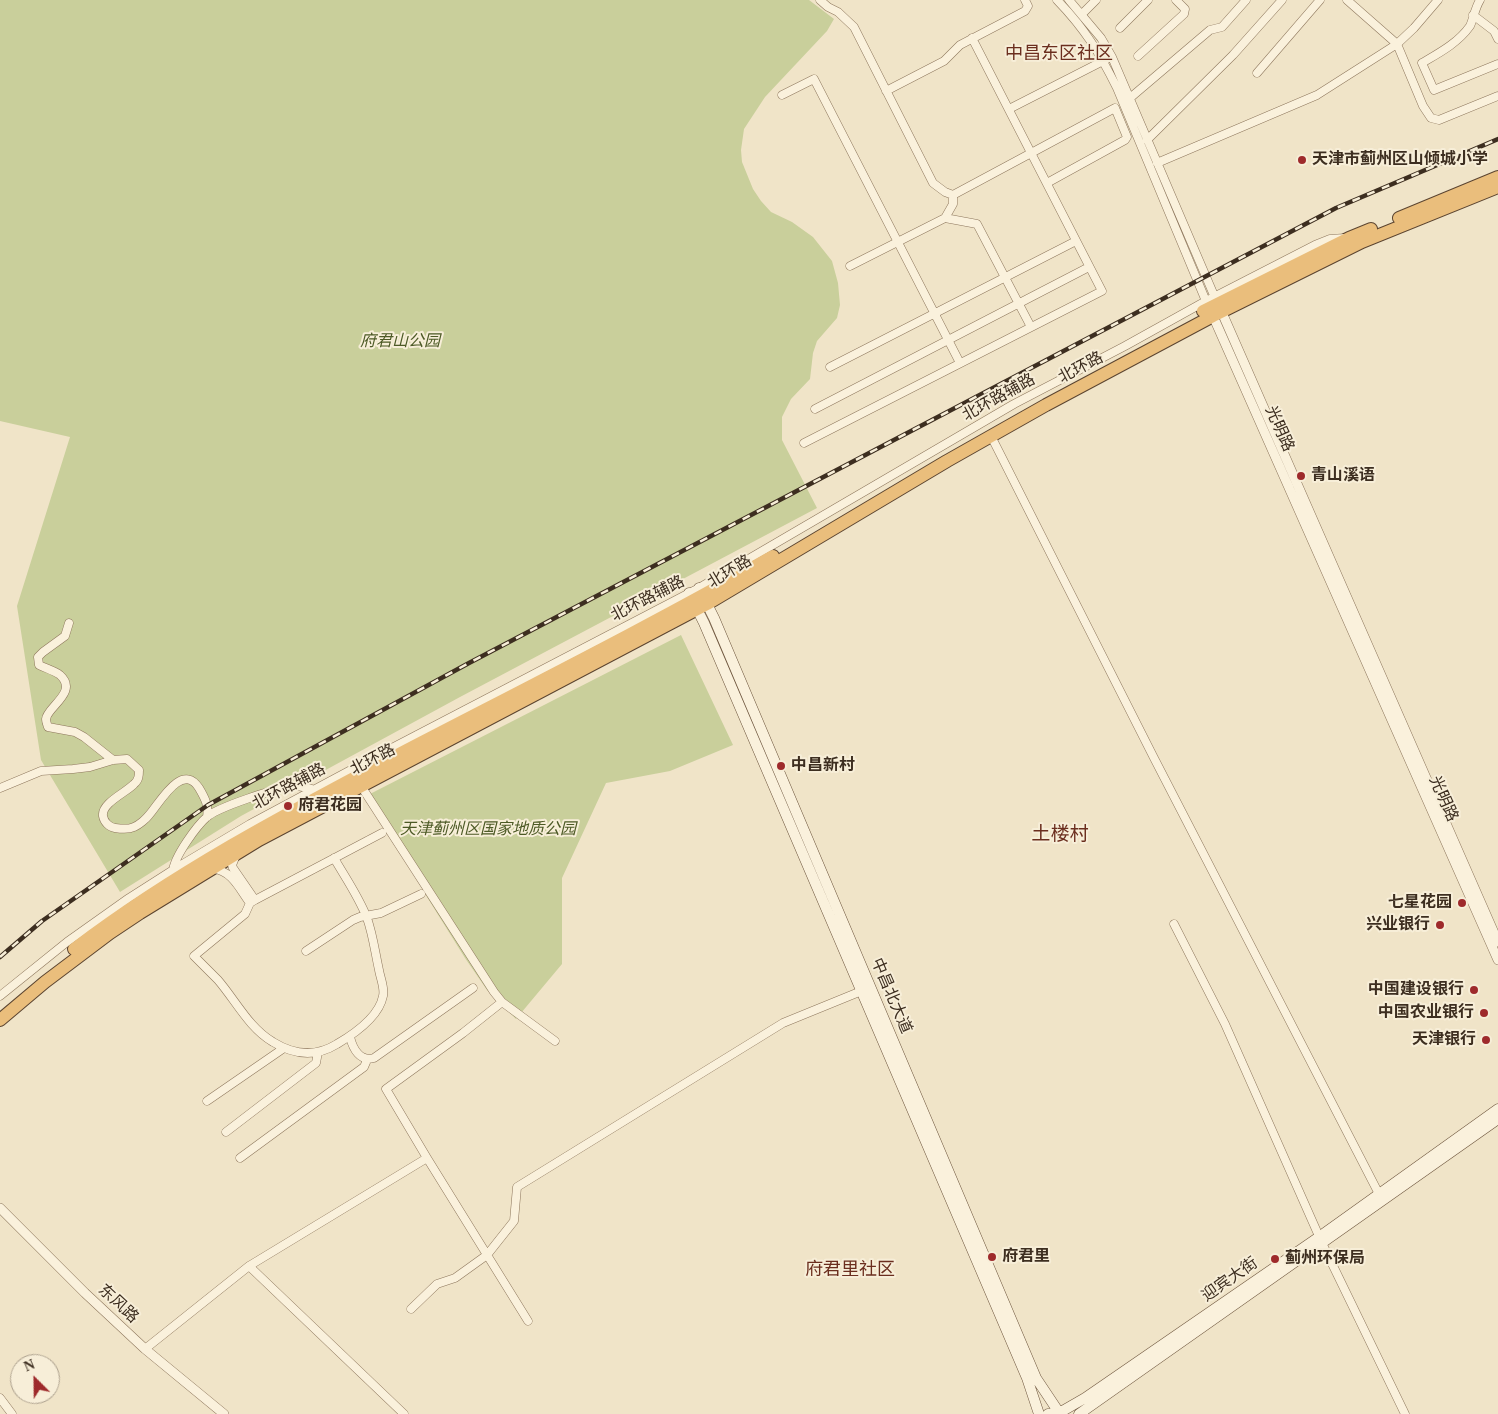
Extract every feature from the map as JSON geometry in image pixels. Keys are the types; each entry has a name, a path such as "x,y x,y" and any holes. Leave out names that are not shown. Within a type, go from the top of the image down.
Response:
{"highway":[{"name":"北环路","path":"0,1008 90,937 172,876 254,832 318,792 698,599 942,454 1214,306 1349,238 1498,177"},
{"name":"北环路","path":"0,1020 45,982 110,933 237,852 991,436 1214,306 1498,186"}],"main road":[{"name":"中昌北大道","path":"698,599 1036,1378 1059,1414"},
{"name":"中昌北大道","path":"866,989 1023,1369 1039,1414"},
{"name":"迎宾大街","path":"1079,1414 1498,1109"},
{"name":"迎宾大街","path":"1048,1414 1059,1414 1085,1398 1498,1119"}],"street":[{"path":"820,0 828,8 838,12 854,27 933,183 945,192 953,195 1115,108 1127,137 1125,140 1047,183"},
{"path":"886,91 944,61 960,45 972,38 1025,11 1028,6 1025,0"},
{"name":"光明路","path":"1058,0 1082,27 1104,61 1117,88 1498,942"},
{"name":"光明路","path":"1069,0 1101,38 1112,57 1214,306 1498,960"},
{"path":"1082,14 1096,0"},
{"path":"1120,28 1148,0"},
{"path":"1138,56 1184,14 1185,10 1176,0"},
{"path":"1130,98 1210,30 1222,28 1246,0"},
{"path":"1147,140 1233,55 1282,0"},
{"path":"1257,74 1320,0"},
{"path":"1347,0 1397,44 1423,106 1434,120 1440,120 1498,96"},
{"path":"1157,163 1317,95 1397,44 1414,28 1438,0"},
{"path":"1480,0 1470,25 1448,48 1422,63 1434,90 1498,64"},
{"path":"1473,15 1496,30 1498,40"},
{"path":"804,443 1102,291 972,38"},
{"path":"1009,109 1112,57"},
{"path":"782,95 814,79 960,363"},
{"path":"850,266 946,218 953,204 953,195"},
{"path":"946,218 977,224 1031,327"},
{"path":"830,367 1076,241"},
{"path":"815,409 1089,267"},
{"path":"991,436 1154,758 1379,1194"},
{"path":"68,623 65,636 38,657 39,665 61,676 65,684 65,691 60,702 47,716 46,721 48,727 75,732 84,737 113,760"},
{"path":"0,788 41,771 56,772 90,767 127,758 139,770 138,778 135,784 108,804 103,810 105,823 111,828 122,830 134,827 148,817 166,792 175,783 180,781 191,780 195,783 208,805 218,811"},
{"path":"0,996 68,942 122,903 172,876 178,854 207,817 218,811 289,786 300,786 318,792"},
{"path":"363,789 485,980 502,1002 555,1041"},
{"path":"207,817 208,805"},
{"path":"334,858 366,916 384,995 378,1008 368,1021 350,1036 334,1046 318,1052 304,1054 284,1048 262,1034 218,980 194,956 245,914 253,902 334,858 382,833"},
{"path":"237,852 233,868 253,902"},
{"path":"211,869 220,869 226,872 253,902"},
{"path":"306,951 353,920 381,913 420,894"},
{"path":"1174,924 1225,1024 1320,1240 1405,1414"},
{"path":"350,1036 352,1046 360,1056 367,1060 374,1058 473,988"},
{"path":"411,1309 437,1284 455,1278 487,1255 514,1220 517,1187 783,1023 866,989"},
{"path":"502,1002 386,1089 426,1158 528,1321"},
{"path":"207,1101 284,1048"},
{"path":"226,1132 316,1064 318,1052"},
{"path":"240,1158 364,1067 367,1060"},
{"path":"145,1349 249,1266 426,1158"},
{"name":"东风路","path":"0,1208 85,1294 145,1349 224,1414"},
{"path":"249,1266 404,1414"},
{"path":"0,1398 12,1414"}],"green space":[{"name":"府君山公园","path":"0,0 809,0 834,19 827,31 765,97 744,129 741,150 742,162 753,189 761,201 771,212 792,222 813,237 832,261 838,283 840,305 837,318 817,341 813,353 810,379 791,399 782,417 782,440 817,508 460,697 241,816 120,892 41,760 17,606 70,437 0,421"},
{"name":"天津蓟州区国家地质公园","path":"681,635 733,745 670,771 606,783 562,878 562,964 516,1019 487,990 465,958 368,795"}],"railway":[{"path":"0,957 42,921 208,805 469,663 1336,208 1498,139"}],"place":[{"name":"天津市蓟州区山倾城小学","path":"1302,160"},
{"name":"青山溪语","path":"1301,476"},
{"name":"中昌新村","path":"781,766"},
{"name":"府君花园","path":"288,806"},
{"name":"七星花园","path":"1462,903"},
{"name":"兴业银行","path":"1440,925"},
{"name":"中国建设银行","path":"1474,990"},
{"name":"中国农业银行","path":"1484,1013"},
{"name":"天津银行","path":"1486,1040"},
{"name":"府君里","path":"992,1257"},
{"name":"蓟州环保局","path":"1275,1259"}],"district":[{"name":"中昌东区社区","path":"1059,54"},
{"name":"土楼村","path":"1060,835"},
{"name":"府君里社区","path":"850,1270"}]}
